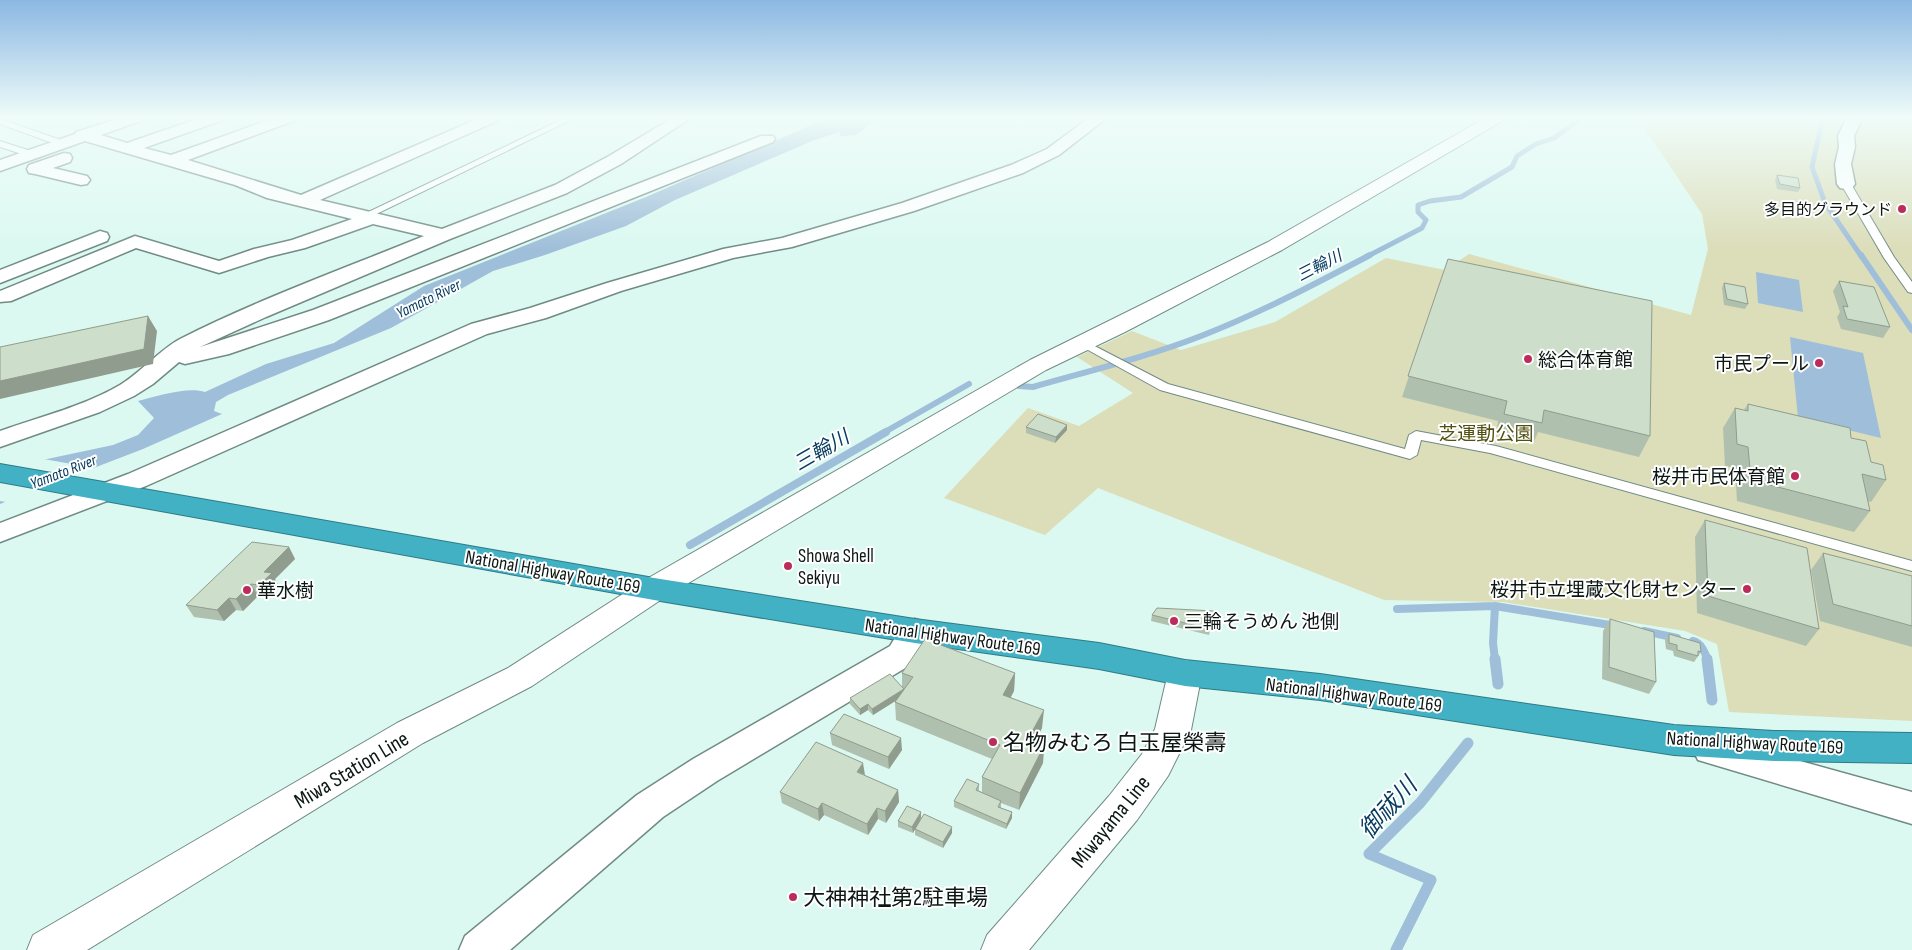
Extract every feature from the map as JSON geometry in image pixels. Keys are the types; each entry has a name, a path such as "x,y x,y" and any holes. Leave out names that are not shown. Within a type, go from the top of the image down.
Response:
{"highway":[{"name":"National Highway Route 169","path":"0,473 654,589 915,631 1099,656 1184,673 1320,687 1676,740 1774,746 1912,748"}],"street":[{"path":"0,166 12,161"},
{"path":"56,161 35,169 81,180"},
{"path":"303,201 393,161"},
{"path":"0,439 91,408 126,391 186,345 240,320 443,235 561,189 613,161"},
{"path":"165,362 221,350 321,315 710,161"},
{"path":"0,533 479,329 538,313 614,287 730,253 785,243 908,207 1017,169 1033,161"},
{"name":"Miwa Station Line","path":"48,950 410,733 520,677 654,589 1038,365 1091,346 1275,246 1421,161"},
{"path":"1844,161 1846,184"},
{"path":"172,162 241,181 273,194 443,235"},
{"path":"4,297 135,242 219,267 261,253 298,244 369,217"},
{"path":"0,277 100,237"},
{"path":"479,950 650,806 704,770 901,656 915,631"},
{"name":"Miwayama Line","path":"1002,950 1123,808 1155,765 1173,730 1184,673"},
{"path":"1676,740 1912,808"}],"lane":[{"path":"369,217 483,161"},
{"path":"1846,184 1889,258 1912,290"},
{"path":"1091,346 1164,387 1410,454 1416,434 1491,449 1912,566"}],"green space":[{"name":"芝運動公園","path":"1667,161 1912,161 1912,721 1729,712 1717,644 1685,631 1503,602 1384,600 1098,488 1045,535 944,498 1028,408 1079,426 1133,393 1077,357 1132,331 1181,350 1275,322 1386,258 1445,270 1469,254 1691,315 1708,249 1702,214"}],"water":[{"name":"Yamato River","path":"728,161 765,161 675,200 626,226 545,255 493,271 391,328 228,395 216,402 214,411 222,414 143,449 0,504 0,469 113,445 138,435 154,418 138,401 182,391 198,390 205,392 266,364 334,343 424,286 646,197"},
{"path":"1756,272 1799,280 1803,312 1758,303"},
{"path":"1790,337 1863,353 1881,438 1798,418"}],"pier":[{"path":"38,458 100,469 11,503 0,501 0,466"}],"building":[{"path":"1777,175 1798,178 1800,188 1780,184"},
{"name":"総合体育館","path":"1448,259 1652,301 1650,436 1544,410 1542,423 1504,414 1507,401 1408,376"},
{"path":"1839,281 1874,287 1890,327 1847,319 1843,306 1848,307"},
{"path":"1724,283 1745,287 1748,304 1727,299"},
{"path":"148,316 144,349 0,381 0,347"},
{"path":"1748,404 1850,428 1851,438 1866,441 1871,462 1883,465 1886,480 1862,474 1870,511 1751,480 1748,447 1737,444 1735,408 1748,411"},
{"path":"1038,414 1067,425 1056,437 1026,427"},
{"name":"桜井市立埋蔵文化財センター","path":"1705,520 1807,548 1819,629 1708,596"},
{"path":"252,542 289,547 264,572 272,573 259,585 251,584 236,599 229,598 217,610 186,605"},
{"path":"1823,553 1912,576 1912,626 1833,604"},
{"path":"1157,608 1214,611 1210,629 1152,615"},
{"path":"1610,619 1654,632 1656,682 1609,667"},
{"path":"1669,634 1700,643 1701,652 1698,651 1698,656 1677,650 1677,645 1669,643"},
{"name":"名物みむろ 白玉屋榮壽","path":"925,639 1015,673 1003,695 1044,710 1028,739 1044,746 1020,793 982,777 1000,745 895,702 913,677 902,673"},
{"path":"890,674 904,689 872,709 868,704 860,709 850,698"},
{"path":"844,714 901,738 888,757 830,733"},
{"path":"816,742 863,763 857,772 898,790 885,811 877,808 867,824 822,803 818,809 780,792"},
{"path":"967,779 979,784 976,790 1001,801 998,807 1012,812 1007,824 954,801"},
{"path":"907,806 921,812 912,827 898,821"},
{"path":"924,814 952,827 943,842 915,829"}],"waterway":[{"name":"三輪川","path":"1368,256 1422,228 1426,220 1418,212 1418,205 1430,201 1461,197 1512,167 1515,161"},
{"path":"1813,161 1812,167 1825,203 1861,256"},
{"name":"三輪川","path":"1019,386 1033,387 1181,344 1266,308 1370,255"},
{"path":"1861,255 1912,330"},
{"name":"三輪川","path":"883,433 969,384"},
{"name":"三輪川","path":"690,545 886,432"},
{"path":"1397,609 1495,606"},
{"path":"1495,606 1616,626"},
{"name":"御祓川","path":"1495,606 1493,643 1495,660"},
{"path":"1644,631 1677,638"},
{"path":"1693,641 1703,649 1707,660"},
{"name":"御祓川","path":"1495,659 1498,684"},
{"path":"1707,659 1712,700"},
{"name":"御祓川","path":"1396,950 1431,880 1369,854 1420,803 1468,743"}],"place":[{"name":"多目的グラウンド","path":"1902,209"},
{"name":"総合体育館","path":"1528,359"},
{"name":"市民プール","path":"1819,363"},
{"name":"桜井市民体育館","path":"1795,476"},
{"name":"Showa Shell Sekiyu","path":"788,566"},
{"name":"桜井市立埋蔵文化財センター","path":"1747,589"},
{"name":"華水樹","path":"247,590"},
{"name":"三輪そうめん 池側","path":"1174,621"},
{"name":"名物みむろ 白玉屋榮壽","path":"993,742"},
{"name":"大神神社第2駐車場","path":"793,897"}]}
